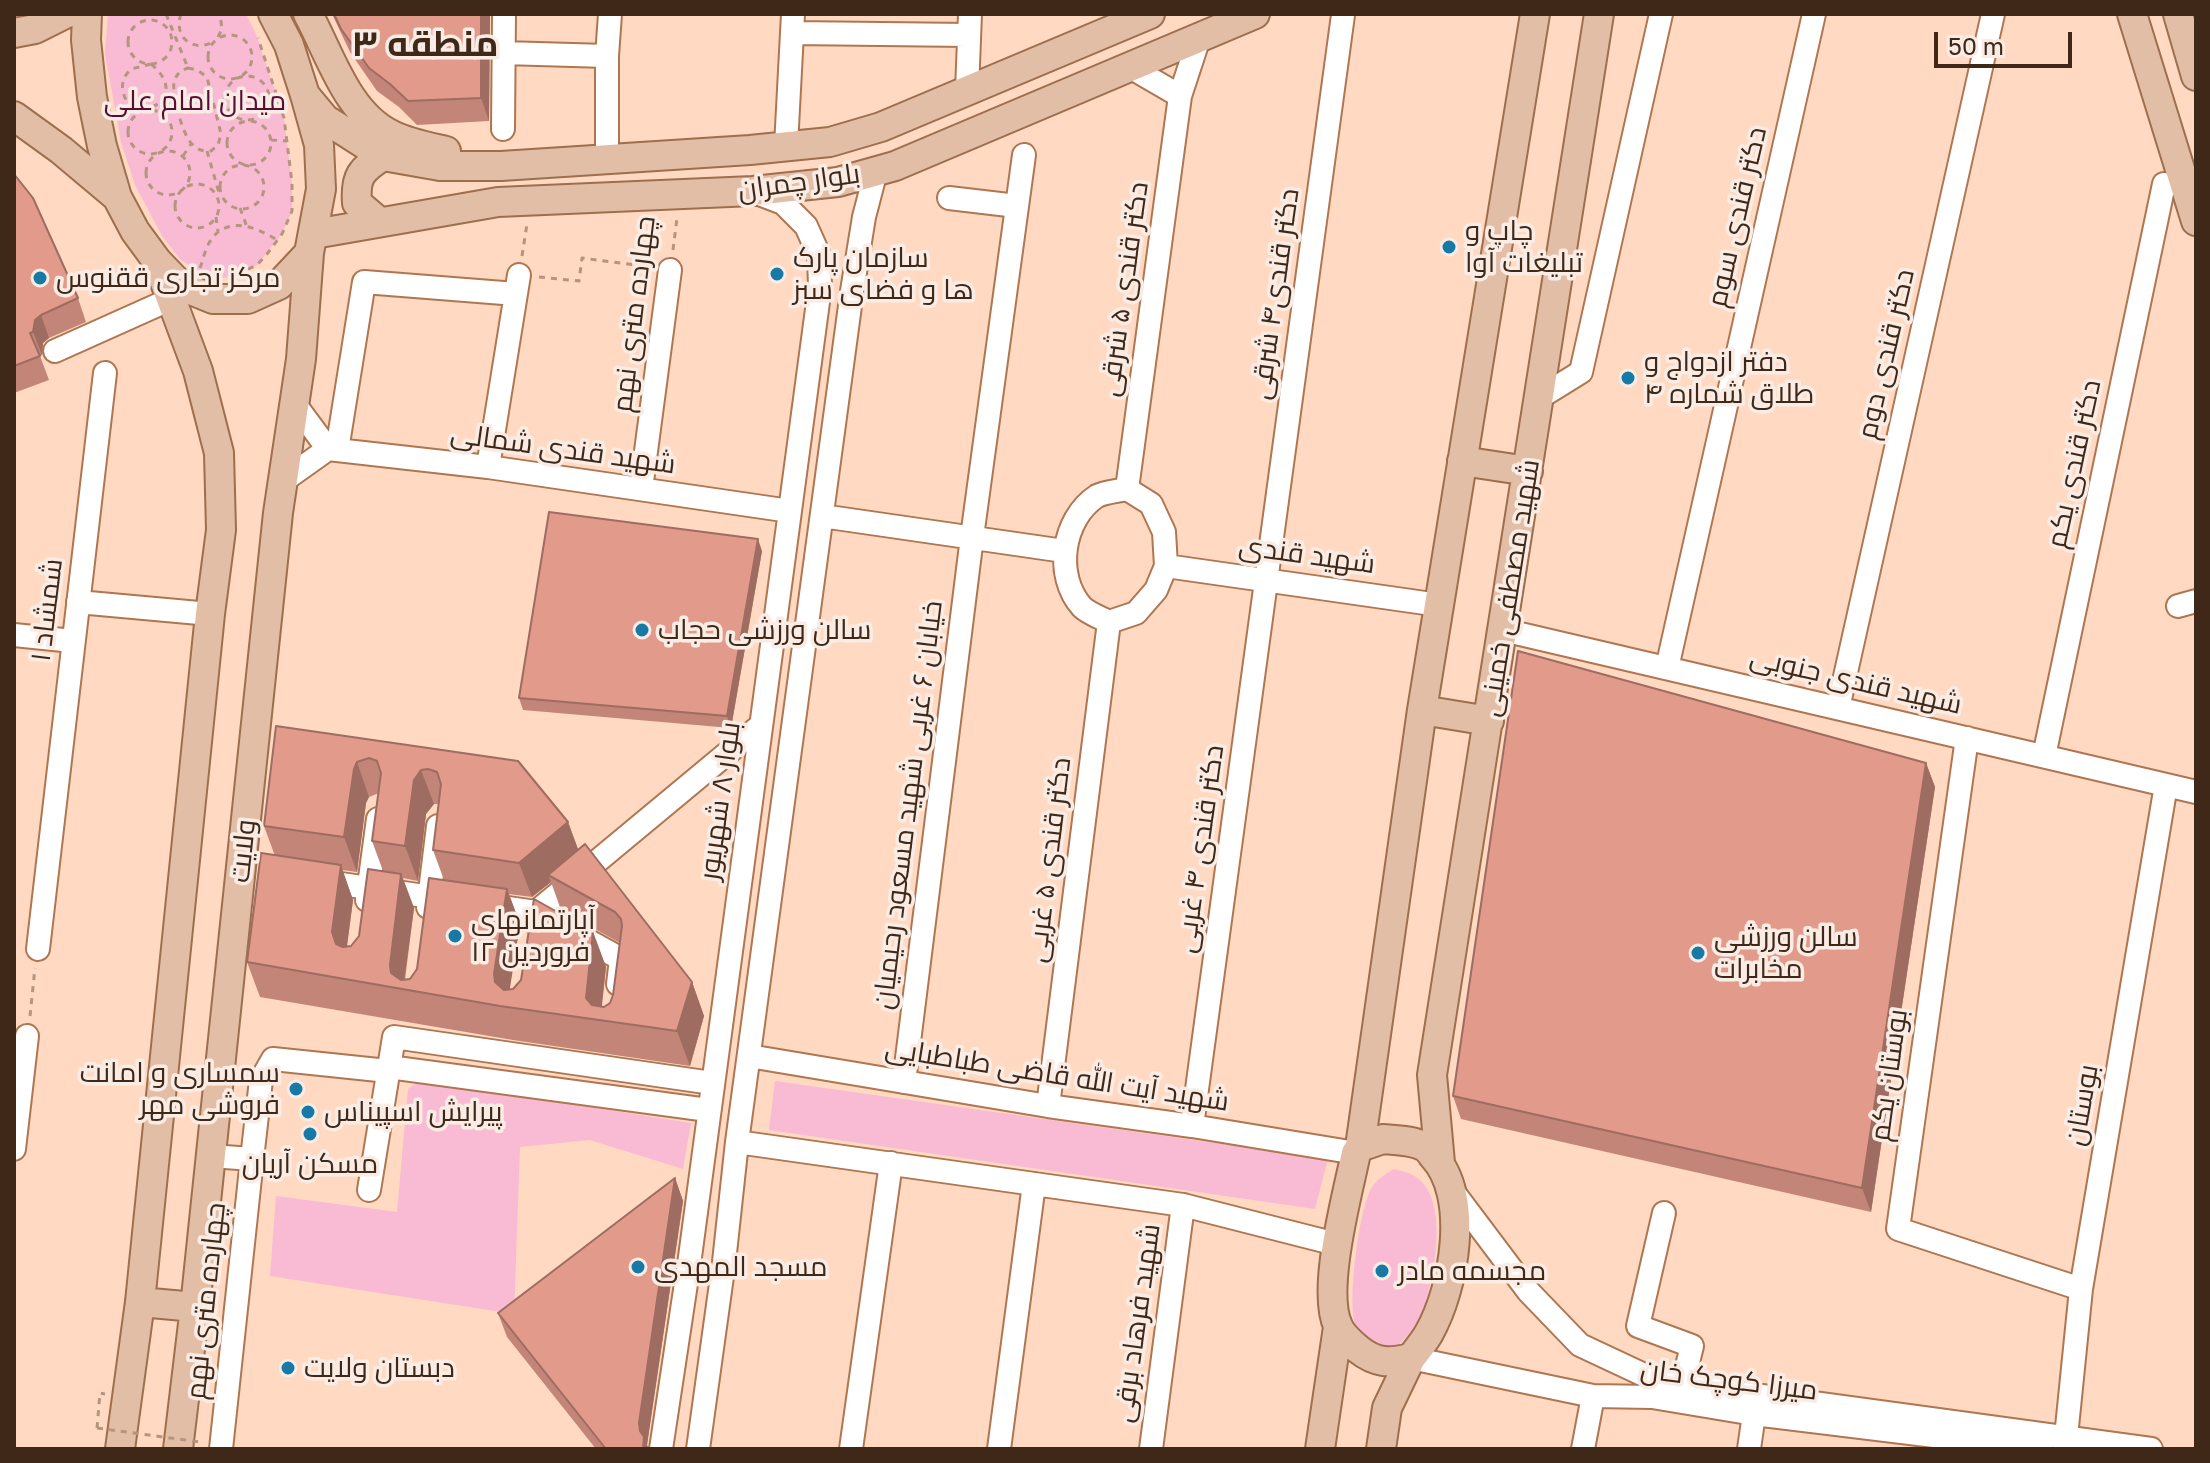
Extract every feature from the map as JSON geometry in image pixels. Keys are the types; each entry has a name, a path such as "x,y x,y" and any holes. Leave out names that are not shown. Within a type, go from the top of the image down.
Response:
{"main road":[{"path":"14,33 35,29 65,14"},
{"path":"87,14 86,40 92,97 117,197 135,231 181,286 213,299 248,299 279,285 312,243"},
{"path":"308,14 343,86 367,117 391,135 501,166"},
{"name":"بلوار چمران","path":"305,95 325,119 383,156 440,166 501,166 830,142 881,127 967,91 1117,21 1150,14"},
{"name":"بلوار چمران","path":"312,243 378,221 498,202 753,191 838,182 908,160 1255,14"},
{"name":"شهید مصطفی خمینی","path":"1411,1358 1429,1332 1451,1270 1455,1229 1432,1075 1599,14"},
{"path":"2132,14 2196,221"},
{"path":"2178,14 2195,70"},
{"path":"1320,1449 1338,1327 1332,1304 1336,1244 1358,1150 1422,710 1529,22"},
{"name":"ولایت","path":"199,1447 195,1307 283,481 321,189 319,145 289,45 265,24"},
{"path":"14,116 117,197"},
{"path":"378,221 357,203 355,184 365,167 383,156"},
{"name":"ولایت","path":"120,1449 140,1302 221,530 219,453 198,371 157,261"},
{"path":"1462,461 1528,471"},
{"path":"1422,710 1489,721"},
{"path":"1358,1150 1383,1139 1406,1141 1425,1147 1445,1176"},
{"path":"140,1302 195,1307"},
{"path":"1338,1327 1355,1347 1372,1358 1391,1363 1411,1358"},
{"path":"1381,1449 1387,1408 1411,1358"}],"street":[{"path":"503,129 504,14"},
{"path":"607,159 610,14"},
{"path":"1539,398 1581,372 1661,14"},
{"name":"دکتر قندی سوم","path":"1667,668 1814,14"},
{"name":"دکتر قندی دوم","path":"1838,708 1993,14"},
{"name":"دکتر قندی۴ شرقی","path":"1267,580 1343,15"},
{"path":"786,146 792,24 969,24 967,91"},
{"name":"دکتر قندی ۵ شرقی","path":"1127,489 1180,96 1199,38"},
{"path":"503,53 607,56"},
{"path":"1130,67 1180,96"},
{"name":"خیابان ۶ غربی شهید مسعود رحیمیان","path":"904,1082 972,537 1024,155"},
{"path":"698,1449 724,1262 760,1058 777,848 864,217 876,171"},
{"name":"دکتر قندی یکم","path":"2044,756 2164,184"},
{"name":"بلوار ۸ شهریور","path":"661,1449 690,1257 820,287 819,255 806,226 783,203 753,191"},
{"path":"949,198 1017,206"},
{"name":"چهارده متری نهم","path":"641,489 670,270"},
{"path":"283,481 332,450 364,282 517,285 488,467"},
{"path":"55,351 171,299"},
{"name":"شمشاد ۱","path":"38,949 105,373"},
{"path":"294,403 332,450"},
{"path":"804,404 837,408"},
{"name":"شهید قندی شمالی","path":"332,450 488,467 790,511"},
{"path":"1127,489 1151,504 1164,532 1166,566 1156,590 1136,613 1109,622 1083,608 1067,580 1064,551 1076,518 1098,496 1127,489"},
{"path":"822,516 1064,551"},
{"name":"شهید قندی","path":"1166,566 1439,605"},
{"name":"دکتر قندی ۴ غربی","path":"1192,1126 1267,580"},
{"path":"78,602 210,614"},
{"name":"دکتر قندی ۵ غربی","path":"1048,1106 1109,622"},
{"name":"شهید قندی جنوبی","path":"1503,630 2196,792"},
{"path":"14,635 73,641"},
{"path":"532,940 536,912 760,726"},
{"name":"بوستان یکم","path":"1967,738 1898,1229 2081,1289"},
{"name":"بوستان","path":"2066,1437 2081,1289 2166,785"},
{"path":"363,928 380,806"},
{"path":"426,926 440,817"},
{"path":"744,844 777,848"},
{"path":"306,879 536,912 621,959 616,1000"},
{"path":"14,1149 27,1036"},
{"path":"369,1190 394,1037 712,1083"},
{"name":"شهید آیت الله قاضی طباطبایی","path":"760,1058 1048,1106 1358,1150"},
{"name":"چهارده متری نهم","path":"199,1447 252,1159 261,1080 273,1059 389,1069"},
{"path":"389,1069 708,1110"},
{"path":"747,1143 1183,1205 1336,1244"},
{"path":"211,1156 252,1159"},
{"path":"851,1449 891,1163"},
{"name":"میرزا کوچک خان","path":"1445,1176 1528,1291 1580,1345 1659,1382 2151,1449"},
{"path":"999,1449 1034,1184"},
{"name":"شهید فرهاد برقی","path":"1151,1449 1183,1205"},
{"path":"1664,1213 1638,1326 1692,1346 1682,1386"},
{"path":"690,1257 724,1262"},
{"name":"میرزا کوچک خان","path":"1411,1358 1593,1396 1652,1397 1915,1441 2041,1449"},
{"path":"1583,1449 1593,1396"},
{"path":"1749,1449 1754,1414"}],"path":[{"path":"166,14 177,33 188,68"},
{"path":"177,33 181,14"},
{"path":"220,14 222,29 208,58 212,71 224,79 256,78 276,93"},
{"path":"170,32 165,26 144,20 132,29 128,42 132,55 143,63 151,64 164,77 166,84 163,99 158,105 146,110 132,118 129,139 143,153 158,154 169,150 183,156 188,163 189,177 181,190 168,195 155,191 146,180 146,166 149,160 158,154 169,143 171,125 159,111 146,110 126,101 123,80 131,69 151,64 164,59 169,54 170,32"},
{"path":"233,275 257,265 277,240 292,211 284,118 261,47 265,24"},
{"path":"170,32 177,33 194,46 207,45 218,38 232,35 250,47 252,62 249,69 229,86 226,106 234,117 250,120 264,126 271,140 268,155 263,160 256,164 245,164 230,168 225,173 221,179 219,195 219,211 216,217 205,227 191,228 179,220 175,206 179,192 192,184 206,186 219,195 230,205 240,208 257,204 264,191 262,176 258,170 245,164 236,161 231,156 227,139 236,125 250,120 261,116 266,110 269,103 267,88"},
{"path":"250,47 261,47"},
{"path":"188,68 207,77 221,134 218,145 211,151 200,151 185,135 174,91 175,80 180,71 188,68"},
{"path":"207,77 212,71"},
{"path":"164,77 175,80"},
{"path":"112,92 123,91"},
{"path":"215,109 226,106"},
{"path":"171,125 182,122"},
{"path":"219,138 227,139"},
{"path":"271,140 287,141"},
{"path":"183,156 191,144"},
{"path":"207,151 219,195"},
{"name":"چهارده متری نهم","path":"670,270 680,194"},
{"path":"531,201 517,285 579,281 582,258 670,270"},
{"path":"240,208 247,227"},
{"path":"216,217 218,232"},
{"path":"199,272 209,243 228,226 247,227 277,240"},
{"path":"27,1036 38,949"},
{"path":"100,1393 97,1428 199,1447"}],"green space":[{"name":"میدان امام علی","path":"108,14 246,14 256,34 284,118 292,183 292,211 282,234 257,265 224,278 199,272 180,259 162,236 135,185 121,142 105,54"},
{"path":"421,1080 691,1123 683,1169 590,1140 520,1147 514,1314 270,1276 276,1196 397,1212 408,1089"},
{"path":"775,1081 1328,1159 1315,1209 769,1130"},
{"path":"1394,1169 1415,1176 1429,1192 1434,1207 1436,1241 1429,1291 1422,1312 1403,1341 1385,1349 1360,1337 1355,1327 1353,1288 1366,1200 1376,1182"}],"building":[{"path":"334,14 481,14 481,98 408,101 369,68"},
{"name":"مرکز تجاری ققنوس","path":"14,174 33,198 78,298 35,320 33,332 30,333 40,356 14,366"},
{"name":"سالن ورزشی حجاب","path":"549,512 758,539 727,716 519,698"},
{"name":"سالن ورزشی مخابرات","path":"1518,651 1926,763 1862,1188 1453,1096"},
{"path":"276,726 518,761 568,822 519,863 433,850 441,784 437,772 428,769 421,770 414,780 405,846 372,841 381,773 377,761 369,758 357,762 354,769 344,837 264,826"},
{"path":"585,844 692,982 677,1031 500,1006 247,962 261,853 341,865 332,932 336,944 343,947 351,946 359,936 368,869 401,874 390,965 391,973 401,980 410,979 417,969 429,878 507,889 494,974 495,982 504,990 513,989 521,980 534,899 593,932 586,998 592,1005 604,1007 613,995 621,919 615,912 548,875"},
{"name":"مسجد المهدی","path":"675,1178 639,1423 644,1437 643,1449 606,1449 498,1313"}],"place":[{"name":"چاپ و تبلیغات آوا","path":"1449,247"},
{"name":"سازمان پارک ها و فضای سبز","path":"777,274"},
{"name":"مرکز تجاری ققنوس","path":"40,278"},
{"name":"دفتر ازدواج و طلاق شماره ۴","path":"1628,378"},
{"name":"سالن ورزشی حجاب","path":"642,630"},
{"name":"آپارتمانهای ۱۲ فروردین","path":"455,936"},
{"name":"سالن ورزشی مخابرات","path":"1698,953"},
{"name":"سمساری و امانت فروشی مهر","path":"296,1089"},
{"name":"پیرایش اسپیناس","path":"308,1112"},
{"name":"مسکن آریان","path":"310,1134"},
{"name":"مسجد المهدی","path":"638,1267"},
{"name":"مجسمه مادر","path":"1382,1271"},
{"name":"دبستان ولایت","path":"288,1368"}],"district":[{"name":"منطقه ۳","path":"425,45"}]}
